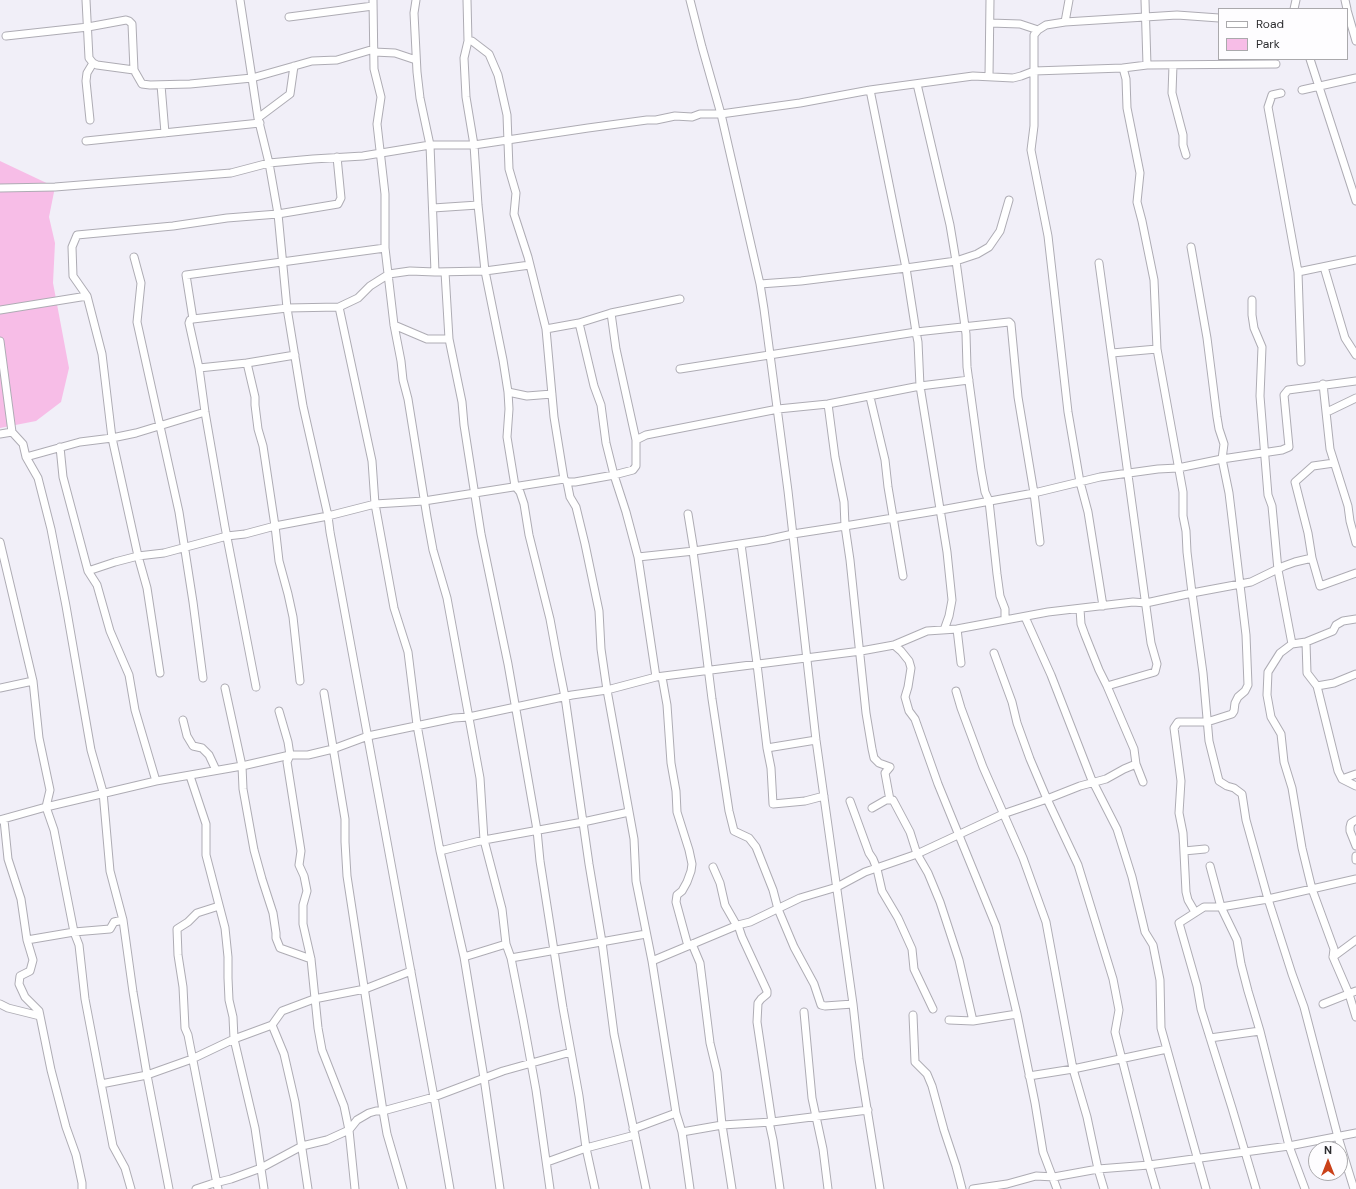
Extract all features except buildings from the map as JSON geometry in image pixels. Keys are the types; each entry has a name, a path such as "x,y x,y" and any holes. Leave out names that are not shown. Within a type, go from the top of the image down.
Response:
{"street":[{"path":"86,0 90,58 97,65 134,70"},
{"path":"240,0 259,120 269,163 278,214 287,308 303,406 328,516 450,1189"},
{"path":"416,0 414,13 416,60 420,98 430,145 435,272"},
{"path":"467,0 468,41 464,58 466,97 474,145 478,205 485,271 508,392 509,408 507,437 515,486 520,492 524,504 529,535 550,619 565,697 602,942 614,1034 646,1189"},
{"path":"690,0 721,114 760,284 771,354 788,491 816,740 853,1004 859,1059 880,1189"},
{"path":"989,76 990,0"},
{"path":"1065,22 1069,0"},
{"path":"1145,0 1147,65"},
{"path":"289,17 373,3 374,69 381,97 377,124 385,194 385,248 394,325 433,550 447,598 469,717 480,778 484,840 502,909 506,944 511,958 536,1090 550,1189"},
{"path":"1348,13 1356,41"},
{"path":"1103,606 1088,512 1080,482 1068,412 1048,236 1031,150 1034,126 1034,35 1038,30 1046,25 1065,22 1177,16 1218,18"},
{"path":"6,36 88,27 126,20 129,21 132,24 134,70 142,84 161,85 252,78 312,61 337,60 374,50 395,53 416,60"},
{"path":"990,23 1020,24 1038,30"},
{"path":"468,41 490,54 498,75 507,115 509,169 516,193 514,214 530,265 546,329 554,417 565,481 570,497 576,506 590,564 599,611 601,649 607,690 634,839 636,881 652,961 676,1113 682,1132 690,1189"},
{"path":"1310,60 1356,201"},
{"path":"90,120 86,81 87,73 93,62"},
{"path":"0,188 55,188 231,173 269,163 363,156 430,145 474,145 588,128 656,120 675,116 692,117 700,114 721,114 800,103 870,90 974,76 1013,78 1034,71 1123,68 1147,65 1276,64"},
{"path":"1173,65 1172,93 1183,135 1183,145 1186,155"},
{"path":"86,141 165,133 259,120 290,94 294,66"},
{"path":"1123,68 1126,79 1127,108 1140,174 1137,202 1154,280 1157,349 1183,492 1183,516 1203,673 1209,741 1219,781 1234,788 1242,794 1246,820 1268,899 1304,1007 1338,1137 1354,1189"},
{"path":"1302,90 1356,78"},
{"path":"917,84 950,225 956,261 965,326 969,380 981,470 985,492 989,501 1000,596 1005,609 1006,619"},
{"path":"161,85 165,133"},
{"path":"870,90 906,268 919,348 920,386 947,552 952,600 949,616 944,630"},
{"path":"1281,93 1272,95 1268,107 1298,272 1301,362"},
{"path":"160,673 147,588 138,556 112,438 102,354 87,296 73,276 72,247 77,235 173,226 227,218 278,214 338,204 341,198 337,157"},
{"path":"760,284 802,281 906,268 956,261 977,254 990,247 1000,231 1009,200"},
{"path":"433,208 478,205"},
{"path":"1192,247 1207,338 1217,417 1224,444 1222,459 1229,493 1246,635 1248,685 1245,691 1238,697 1232,714 1207,722 1178,722 1174,728 1181,781 1179,813 1188,900 1195,912"},
{"path":"193,319 186,275 385,248"},
{"path":"134,257 141,283 137,322 179,512 203,678"},
{"path":"1298,272 1356,260"},
{"path":"1099,263 1151,644 1157,664 1155,672 1107,686"},
{"path":"256,687 227,536 205,412 199,368 189,323 190,320 287,308 339,307 358,298 370,286 388,274 410,271 485,271 530,265"},
{"path":"1324,267 1345,338 1356,355"},
{"path":"445,272 449,339 462,402 474,494 516,707 537,830 540,861 579,1096 586,1148 595,1189"},
{"path":"0,310 87,296"},
{"path":"546,329 579,323 611,313 680,300"},
{"path":"1252,300 1254,328 1262,347 1260,396 1267,489 1272,506 1278,570 1292,644"},
{"path":"339,307 372,461 375,504 388,567 394,608 408,652 417,725 440,850 464,957 484,1078 500,1189"},
{"path":"88,571 138,556 164,553 227,536 245,534 375,504 424,501 474,494 515,486 565,481 575,482 633,470 636,466 636,440 616,349 611,313"},
{"path":"680,369 916,332 1009,322 1011,324 1018,397 1034,493 1040,542"},
{"path":"579,323 594,386 601,405 606,443 614,475 638,557 659,677 667,706 671,763 676,791 676,812 689,850 692,864 687,882 682,891 677,895 676,902 690,945 700,963 710,1043 717,1072 722,1126 732,1189"},
{"path":"394,325 427,339 449,339"},
{"path":"0,341 12,432 23,444 26,457 38,478 51,529 91,750 103,792 110,871 123,920 147,1075 169,1189"},
{"path":"1112,353 1157,349"},
{"path":"199,368 295,355"},
{"path":"247,362 255,397 258,429 263,446 279,561 293,617 300,681"},
{"path":"636,440 646,435 658,432 778,410 828,404 920,386 969,380"},
{"path":"638,557 693,551 766,540 792,534 941,510 1034,493 1100,477 1128,474 1158,468 1178,468 1222,459 1265,454 1282,450 1289,447 1284,395 1288,390 1323,384 1356,381"},
{"path":"1323,384 1330,449 1348,506 1356,543"},
{"path":"508,392 527,396 552,394"},
{"path":"870,397 885,460 903,576"},
{"path":"1327,412 1356,398"},
{"path":"828,404 835,457 844,502 845,526 861,651 866,713 874,758 880,763 890,767 885,773 890,800 893,800 910,832 917,854 928,873 940,902 959,960 973,1021"},
{"path":"26,457 80,442 136,433 205,412"},
{"path":"0,434 12,432"},
{"path":"60,447 63,477 88,571 97,585 110,630 129,675 135,710 156,781"},
{"path":"1334,463 1313,466 1295,482 1308,533 1312,558 1320,586 1356,573"},
{"path":"688,514 708,671 731,822 734,831 749,838 756,847 773,890 778,909 794,947 814,984 821,1005 853,1004"},
{"path":"0,542 33,682 40,738 50,790 46,807 54,830 74,932 79,945 85,999 113,1146 125,1168 131,1189"},
{"path":"741,544 758,664 767,748 771,768 773,804 799,802 824,796"},
{"path":"82,1189 76,1155 66,1127 51,1070 39,1011 25,997 19,984 20,976 30,971 33,960 27,940 21,899 8,859 2,820 103,792 290,756 308,755 333,749 368,736 417,725 454,718 469,717 607,690 659,677 861,651 894,645 927,631 957,629 1048,612 1133,602 1146,603 1192,592 1239,585 1251,582 1295,562 1312,558"},
{"path":"1080,609 1081,624 1085,635 1134,749 1136,764 1143,782"},
{"path":"1026,617 1045,660 1094,783 1117,829 1132,877 1145,932 1153,945 1160,980 1161,1028 1206,1189"},
{"path":"1356,619 1343,621 1336,625 1333,631 1306,642 1292,644 1280,653 1268,672 1267,695 1270,717 1281,734 1284,762 1292,788 1302,848 1312,888 1334,949 1333,957 1353,992 1356,1017"},
{"path":"957,629 961,663"},
{"path":"1306,642 1308,673 1317,686 1334,756 1342,780 1356,786"},
{"path":"894,645 909,661 911,668 905,697 909,711 915,718 938,784 996,926 1017,1014 1035,1103 1043,1152 1058,1189"},
{"path":"994,653 1012,702 1022,738 1047,799 1078,865 1113,978 1119,1010 1115,1032 1156,1189"},
{"path":"1317,686 1334,683 1356,674"},
{"path":"0,688 33,682"},
{"path":"225,688 242,766 242,789 256,857 273,913 276,938 280,948 311,959"},
{"path":"956,691 977,752 1023,858 1046,922 1073,1069 1087,1117 1098,1169 1104,1189"},
{"path":"324,693 345,819 347,876 383,1111 403,1189"},
{"path":"279,711 288,742 290,756 288,762 301,851 299,865 304,876 307,891 303,905 303,924 311,959 314,999 322,1050 343,1102 349,1130 355,1189"},
{"path":"183,720 187,736 193,746 202,748 209,755 216,770"},
{"path":"767,748 816,740"},
{"path":"652,961 750,922 800,898 837,887 865,872 917,854 1003,814 1080,786 1106,779 1136,764"},
{"path":"1342,780 1356,774"},
{"path":"190,776 206,824 206,855 225,928 234,1040 255,1128 264,1189"},
{"path":"872,808 890,800"},
{"path":"850,801 869,853 874,859 882,891 898,918 912,949 914,969 933,1009"},
{"path":"440,850 629,812"},
{"path":"1356,820 1351,823 1350,831 1356,846"},
{"path":"1184,851 1205,849"},
{"path":"1210,866 1221,907 1237,940 1241,964 1260,1031 1289,1146 1305,1189"},
{"path":"713,867 720,883 725,905 737,926 767,991 767,994 761,998 758,1004 757,1022 780,1189"},
{"path":"1256,1189 1201,1009 1197,986 1179,923 1204,907 1221,907 1268,899 1356,879"},
{"path":"218,1186 188,1035 185,1028 183,987 178,955 177,928 188,922 197,913 219,906"},
{"path":"27,940 74,932 110,929 114,922 123,920"},
{"path":"511,958 646,934"},
{"path":"1333,957 1356,940"},
{"path":"464,957 506,944"},
{"path":"101,1084 147,1075 192,1059 272,1025 282,1011 314,999 365,988 411,971"},
{"path":"1323,1004 1353,992"},
{"path":"0,1004 8,1008 40,1016"},
{"path":"804,1012 812,1098 823,1149 828,1189"},
{"path":"949,1020 973,1021 1017,1014"},
{"path":"913,1015 915,1062 927,1074 932,1086 962,1189"},
{"path":"272,1025 284,1054 295,1102 308,1189"},
{"path":"1210,1038 1260,1031"},
{"path":"1029,1076 1122,1060 1167,1049"},
{"path":"196,1189 218,1186 231,1179 261,1168 302,1146 327,1140 349,1130 363,1116 376,1111 383,1111 434,1097 484,1078 530,1063 571,1052"},
{"path":"682,1132 722,1126 816,1117 868,1110"},
{"path":"547,1162 634,1132 676,1113"},
{"path":"973,1189 1008,1186 1036,1176 1054,1177 1098,1169 1149,1165 1289,1146 1356,1133"}],"green space":[{"path":"0,161 55,187 49,217 55,243 53,283 69,368 61,402 36,421 0,428"}]}
